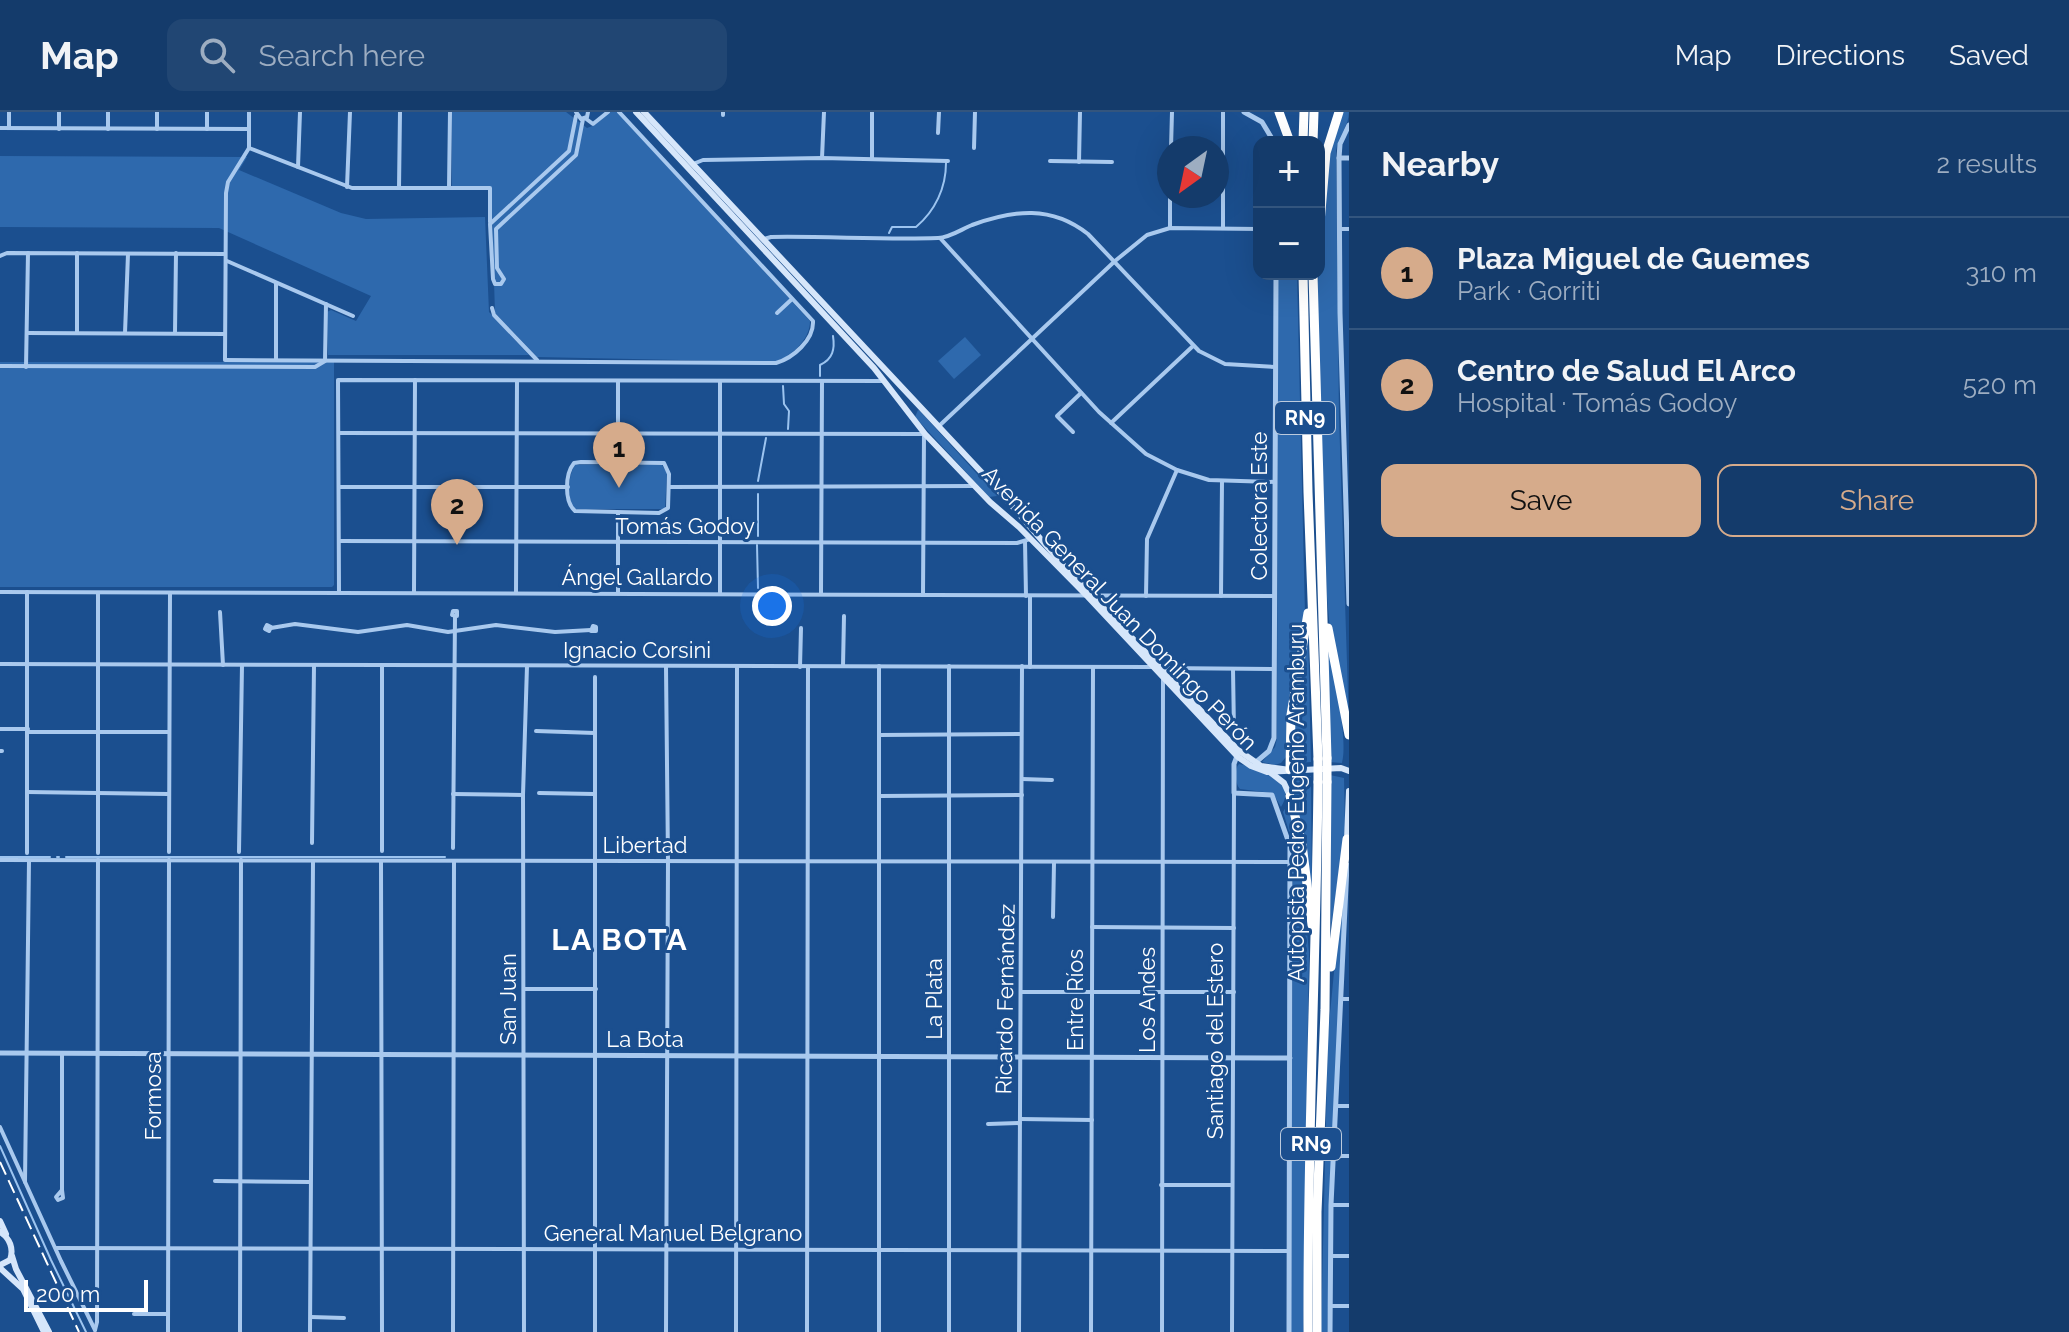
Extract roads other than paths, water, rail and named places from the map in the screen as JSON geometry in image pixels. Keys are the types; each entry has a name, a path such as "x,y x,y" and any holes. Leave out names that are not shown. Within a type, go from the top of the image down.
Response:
{"highway":[{"path":"1279,112 1288,136"},
{"path":"1303,136 1304,112"},
{"path":"1313,136 1314,112"},
{"path":"1322,208 1328,141 1339,112"},
{"name":"Autopista Pedro Eugenio Aramburu","path":"1303,280 1310,562 1323,782 1325,1010 1317,1212 1317,1332"},
{"name":"Autopista Pedro Eugenio Aramburu","path":"1314,280 1321,557 1322,758"},
{"path":"1321,557 1326,620 1349,735"},
{"path":"1290,770 1290,730 1306,631 1310,562"},
{"name":"Autopista Pedro Eugenio Aramburu","path":"1308,1332 1308,1238 1323,782"},
{"path":"1290,796 1302,844 1316,956"},
{"path":"1325,1010 1348,833"}],"main road":[{"name":"Avenida General Juan Domingo Perón","path":"636,112 884,380 924,434 1027,540 1092,597"},
{"name":"Avenida General Juan Domingo Perón","path":"644,112 939,426 1035,535 1238,753"},
{"path":"912,418 913,410 922,408"},
{"path":"990,502 998,501 1000,492"},
{"name":"Avenida General Juan Domingo Perón","path":"1158,668 1163,677 1238,753 1267,772 1284,773 1290,770"},
{"name":"Avenida General Juan Domingo Perón","path":"1253,764 1290,770"},
{"path":"1290,796 1290,770 1341,768 1349,771"},
{"path":"1267,772 1284,783 1290,796"},
{"path":"1348,833 1349,791"},
{"path":"0,1221 16,1269 47,1332"},
{"path":"0,1232 7,1237"},
{"path":"12,1256 8,1263 0,1267 25,1292 47,1332"}],"street":[{"path":"9,112 9,128"},
{"path":"59,112 59,129"},
{"path":"108,112 108,129"},
{"path":"157,112 157,129"},
{"path":"207,112 207,129"},
{"path":"225,368 227,187 249,148 249,112"},
{"path":"298,167 300,112"},
{"path":"347,187 350,112"},
{"path":"399,188 400,112"},
{"path":"449,188 450,112"},
{"path":"249,148 347,187 490,188 493,279 499,285 504,279 497,268 498,226 576,155 588,112"},
{"path":"490,224 569,151 575,114 594,124 608,112"},
{"path":"225,360 776,363 794,354 814,326 813,321 619,112"},
{"path":"822,158 824,112"},
{"path":"872,112 872,159"},
{"path":"938,133 939,112"},
{"path":"974,148 975,112"},
{"path":"1079,162 1080,112"},
{"path":"1171,136 1172,112"},
{"path":"1223,112 1223,228"},
{"path":"1244,112 1262,122 1270,136"},
{"path":"1349,125 1340,144 1339,158 1340,313 1345,368 1349,604"},
{"path":"0,128 249,129"},
{"path":"693,164 703,160 822,158 948,161"},
{"path":"1339,158 1349,158"},
{"path":"1050,161 1112,162"},
{"path":"1170,208 1170,228"},
{"path":"764,239 829,236 940,238 998,216 1045,213 1076,225 1115,261 1193,346 1225,364 1276,367"},
{"path":"939,426 1115,261 1147,235 1170,228 1253,229"},
{"path":"1340,229 1349,229"},
{"path":"940,238 1081,393 1146,454 1177,470 1222,481 1275,482"},
{"path":"0,256 28,253 225,254"},
{"path":"26,367 28,253"},
{"path":"77,253 77,333"},
{"path":"175,333 176,253"},
{"path":"125,333 128,254"},
{"path":"226,261 353,316"},
{"name":"Colectora Este","path":"1253,764 1269,751 1274,738 1276,280"},
{"path":"276,283 276,359"},
{"path":"777,313 792,299"},
{"path":"325,360 326,304"},
{"path":"492,308 494,315 537,360"},
{"path":"1340,313 1349,313"},
{"path":"27,333 225,334"},
{"path":"1111,423 1193,346"},
{"path":"0,366 315,367 325,360"},
{"path":"339,592 338,380 884,380"},
{"path":"414,592 415,380"},
{"path":"516,593 517,381"},
{"path":"618,381 618,462"},
{"path":"720,381 720,593"},
{"path":"821,593 822,381"},
{"path":"1073,432 1057,416 1081,393"},
{"path":"339,433 924,434 923,595"},
{"path":"618,462 664,463 668,470 669,487 668,508 664,512 575,511 568,503 568,471 574,463 618,462"},
{"path":"1146,596 1147,539 1177,470"},
{"path":"1221,596 1222,481"},
{"path":"669,487 975,486"},
{"path":"339,487 568,487"},
{"path":"618,513 618,593"},
{"path":"1027,540 1030,667"},
{"name":"Tomás Godoy","path":"339,541 1027,540"},
{"name":"Ángel Gallardo","path":"0,592 1274,596"},
{"path":"27,592 27,853"},
{"path":"98,593 98,853"},
{"path":"169,852 170,593"},
{"path":"220,612 223,665"},
{"path":"843,666 844,616"},
{"path":"453,848 455,617"},
{"path":"271,628 295,624 365,632 407,625 456,632 496,625 563,633 591,630"},
{"path":"800,667 801,628"},
{"name":"Ignacio Corsini","path":"0,664 1274,669"},
{"path":"382,664 382,851"},
{"path":"239,852 242,665"},
{"path":"312,843 314,665"},
{"name":"San Juan","path":"524,1332 523,795 527,666"},
{"path":"736,1332 737,666"},
{"path":"879,666 879,1332"},
{"name":"La Plata","path":"949,666 949,1332"},
{"name":"Ricardo Fernández","path":"1019,1332 1022,666"},
{"path":"666,667 666,1332"},
{"path":"807,1332 808,667"},
{"name":"Entre Ríos","path":"1091,1332 1093,668"},
{"path":"1230,741 1234,732 1233,669"},
{"path":"595,677 595,1332"},
{"name":"Los Andes","path":"1162,1332 1163,677"},
{"path":"0,729 169,732"},
{"path":"536,731 595,733"},
{"path":"879,735 1021,734"},
{"name":"Santiago del Estero","path":"1232,1332 1233,863 1238,753"},
{"path":"1022,779 1052,780"},
{"path":"27,792 168,794"},
{"path":"539,793 594,794"},
{"path":"1234,793 1272,795 1290,841 1289,1332"},
{"path":"453,794 523,795"},
{"path":"879,796 1022,795"},
{"path":"1281,815 1290,796"},
{"path":"1330,1332 1331,1205 1348,833"},
{"name":"Libertad","path":"0,860 1290,862"},
{"path":"25,1182 29,860"},
{"path":"96,1331 98,860"},
{"name":"Formosa","path":"168,1332 169,860"},
{"path":"240,1332 241,860"},
{"path":"310,1332 313,861"},
{"path":"381,861 382,1332"},
{"path":"453,1332 454,861"},
{"path":"1053,917 1054,863"},
{"path":"1091,927 1234,928"},
{"path":"524,989 596,989"},
{"path":"1021,992 1234,992"},
{"path":"1341,999 1349,999"},
{"name":"La Bota","path":"0,1053 1290,1058"},
{"path":"62,1054 62,1190"},
{"path":"1339,1056 1349,1057"},
{"path":"1337,1106 1349,1106"},
{"path":"988,1124 1092,1120"},
{"path":"0,1127 96,1331"},
{"path":"1334,1156 1349,1156"},
{"path":"215,1181 310,1182"},
{"path":"1161,1185 1232,1185"},
{"path":"1331,1205 1349,1205"},
{"name":"General Manuel Belgrano","path":"56,1248 1289,1251"},
{"path":"1331,1256 1349,1256"},
{"path":"1330,1306 1349,1306"},
{"path":"134,1314 168,1314"},
{"path":"310,1317 344,1318"}],"waterway":[{"path":"889,233 892,227 916,227 929,214 942,190 946,163"},
{"path":"820,376 820,365 832,353 833,336"},
{"path":"783,386 784,404 789,411 788,429"},
{"path":"758,481 766,438"},
{"path":"758,494 758,536"},
{"path":"757,545 758,588"},
{"path":"0,857 50,857"},
{"path":"66,857 445,857"},
{"path":"0,1146 86,1332"}],"railway":[{"path":"0,1162 79,1332"}],"place":[{"name":"Plaza Miguel de Guemes","path":"619,488"},
{"name":"Centro de Salud El Arco","path":"457,545"}],"district":[{"name":"LA BOTA","path":"620,940"}]}
